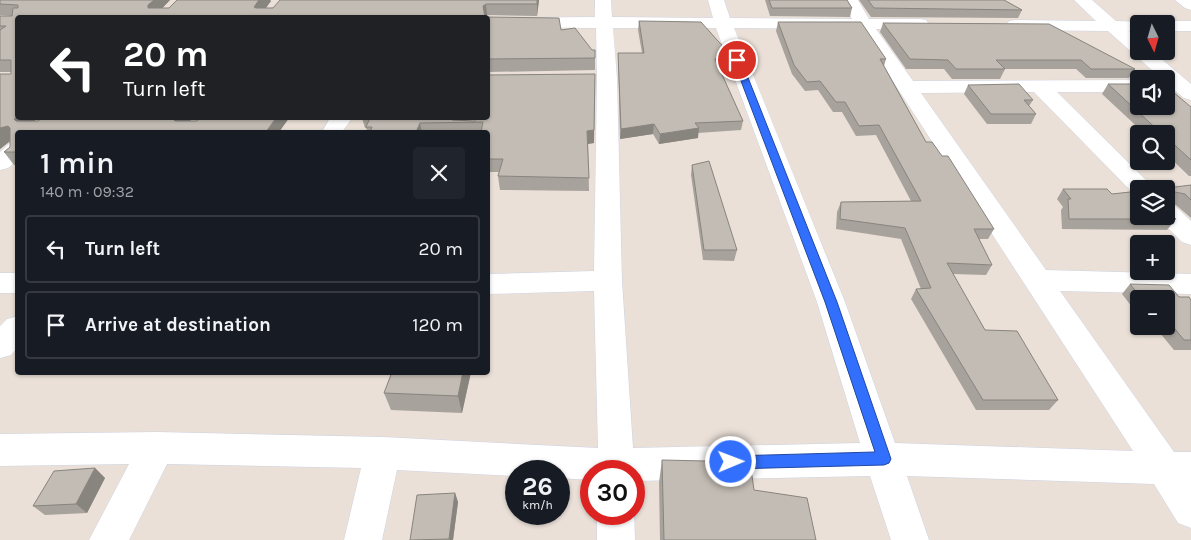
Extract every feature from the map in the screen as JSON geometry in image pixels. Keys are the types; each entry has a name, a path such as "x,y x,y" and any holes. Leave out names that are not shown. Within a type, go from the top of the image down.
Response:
{"street":[{"path":"850,0 864,24 1038,280 1178,469 1191,510"},
{"path":"1082,0 1130,41"},
{"path":"1183,0 1191,5"},
{"path":"490,22 603,11 719,11 864,24 934,25"},
{"path":"603,11 597,78 616,460"},
{"path":"719,11 831,302 910,540"},
{"path":"1004,25 1130,26"},
{"path":"1175,26 1191,26"},
{"path":"1150,60 1179,88"},
{"path":"1039,86 1134,180"},
{"path":"907,87 1130,86"},
{"path":"0,163 15,150"},
{"path":"0,177 15,177"},
{"path":"1175,221 1191,236"},
{"path":"1038,280 1191,284"},
{"path":"490,284 608,281"},
{"path":"0,283 15,283"},
{"path":"0,346 15,330"},
{"path":"0,450 157,448 383,453 580,466"},
{"path":"108,540 157,448"},
{"path":"363,540 383,453"},
{"path":"645,467 884,459 1178,469"},
{"path":"616,525 616,540"}],"building":[{"path":"0,0 154,0 148,5 148,8 169,8 177,0 259,0 254,7 273,8 280,0 537,0 537,4 486,4 483,6 485,15 15,15 14,119 16,121 275,120 267,130 15,130 15,152 4,152 10,147 10,128 8,126 0,128 0,74 11,74 11,60 0,60 0,30 6,26 0,26 0,16 12,16 13,8 18,8 18,5 0,4"},
{"path":"769,0 847,0 852,8 772,8"},
{"path":"868,0 1004,0 1022,10 874,8"},
{"path":"490,17 559,18 561,30 575,28 592,50 595,50 595,58 490,59"},
{"path":"639,21 701,22 727,51 729,57 715,59 743,121 695,123 699,128 660,134 654,124 621,129 618,53 644,53"},
{"path":"778,22 861,22 886,59 880,59 926,142 932,142 942,156 948,156 994,229 974,229 992,265 947,263 985,330 1017,331 1058,400 983,400 916,289 931,288 905,228 840,219 841,202 921,201 879,125 859,126 845,102 836,102 820,81 807,82 794,65"},
{"path":"883,23 1049,24 1135,69 1091,69 1081,60 996,60 1005,69 956,69 948,60 910,59"},
{"path":"595,74 594,130 587,131 589,178 498,176 503,159 490,159 490,130 481,130 483,122 420,123 417,130 371,130 372,127 366,127 369,120 490,120 490,75"},
{"path":"1019,84 1033,100 1024,100 1036,114 991,114 968,85"},
{"path":"1108,84 1130,84 1130,104"},
{"path":"1175,94 1191,107 1191,160 1175,145 1175,125 1152,125 1141,115 1175,115"},
{"path":"709,161 737,250 704,250 692,165"},
{"path":"1191,185 1191,200 1185,194 1175,192 1175,187"},
{"path":"1063,189 1107,189 1112,194 1130,192 1130,219 1069,219 1068,199 1071,199"},
{"path":"1130,284 1169,285 1173,290 1135,290"},
{"path":"1175,292 1179,297 1189,297 1191,300 1191,340 1184,340 1175,329"},
{"path":"391,375 462,375 458,396 384,393"},
{"path":"662,460 750,462 754,490 807,498 816,540 664,540"},
{"path":"95,468 76,504 33,506 54,471"},
{"path":"455,493 449,539 410,540 417,495"}],"route":[{"path":"731,462 884,459 831,302 737,60"}]}
